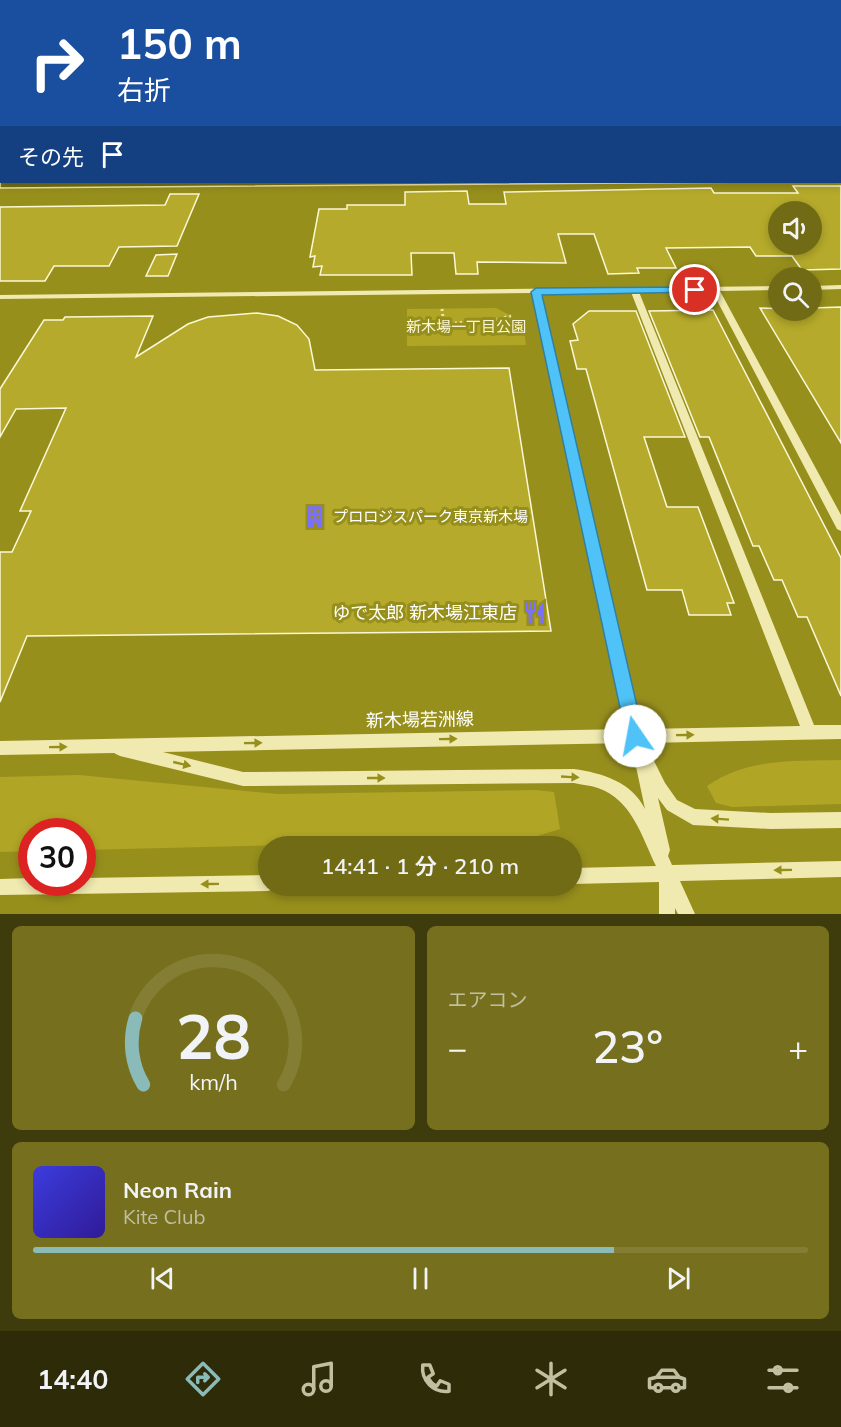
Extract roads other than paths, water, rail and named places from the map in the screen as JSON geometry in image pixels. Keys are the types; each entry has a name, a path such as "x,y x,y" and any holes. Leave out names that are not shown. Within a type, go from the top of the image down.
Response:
{"street":[{"path":"822,288 841,287"},
{"path":"0,297 768,288"},
{"path":"634,290 810,732"},
{"path":"715,290 841,526"},
{"path":"536,292 667,873 667,914"},
{"name":"新木場若洲線","path":"0,748 841,732"},
{"path":"635,736 660,788 672,805 693,816 729,820 841,820"},
{"path":"105,746 243,779 574,776 597,780 619,790 635,805 687,914"},
{"path":"582,876 841,869"},
{"path":"0,887 258,883"}],"place":[{"name":"プロロジスパーク東京新木場","path":"315,517"},
{"name":"ゆで太郎 新木場江東店","path":"535,613"}],"park label":[{"name":"新木場一丁目公園","path":"466,327"}]}
